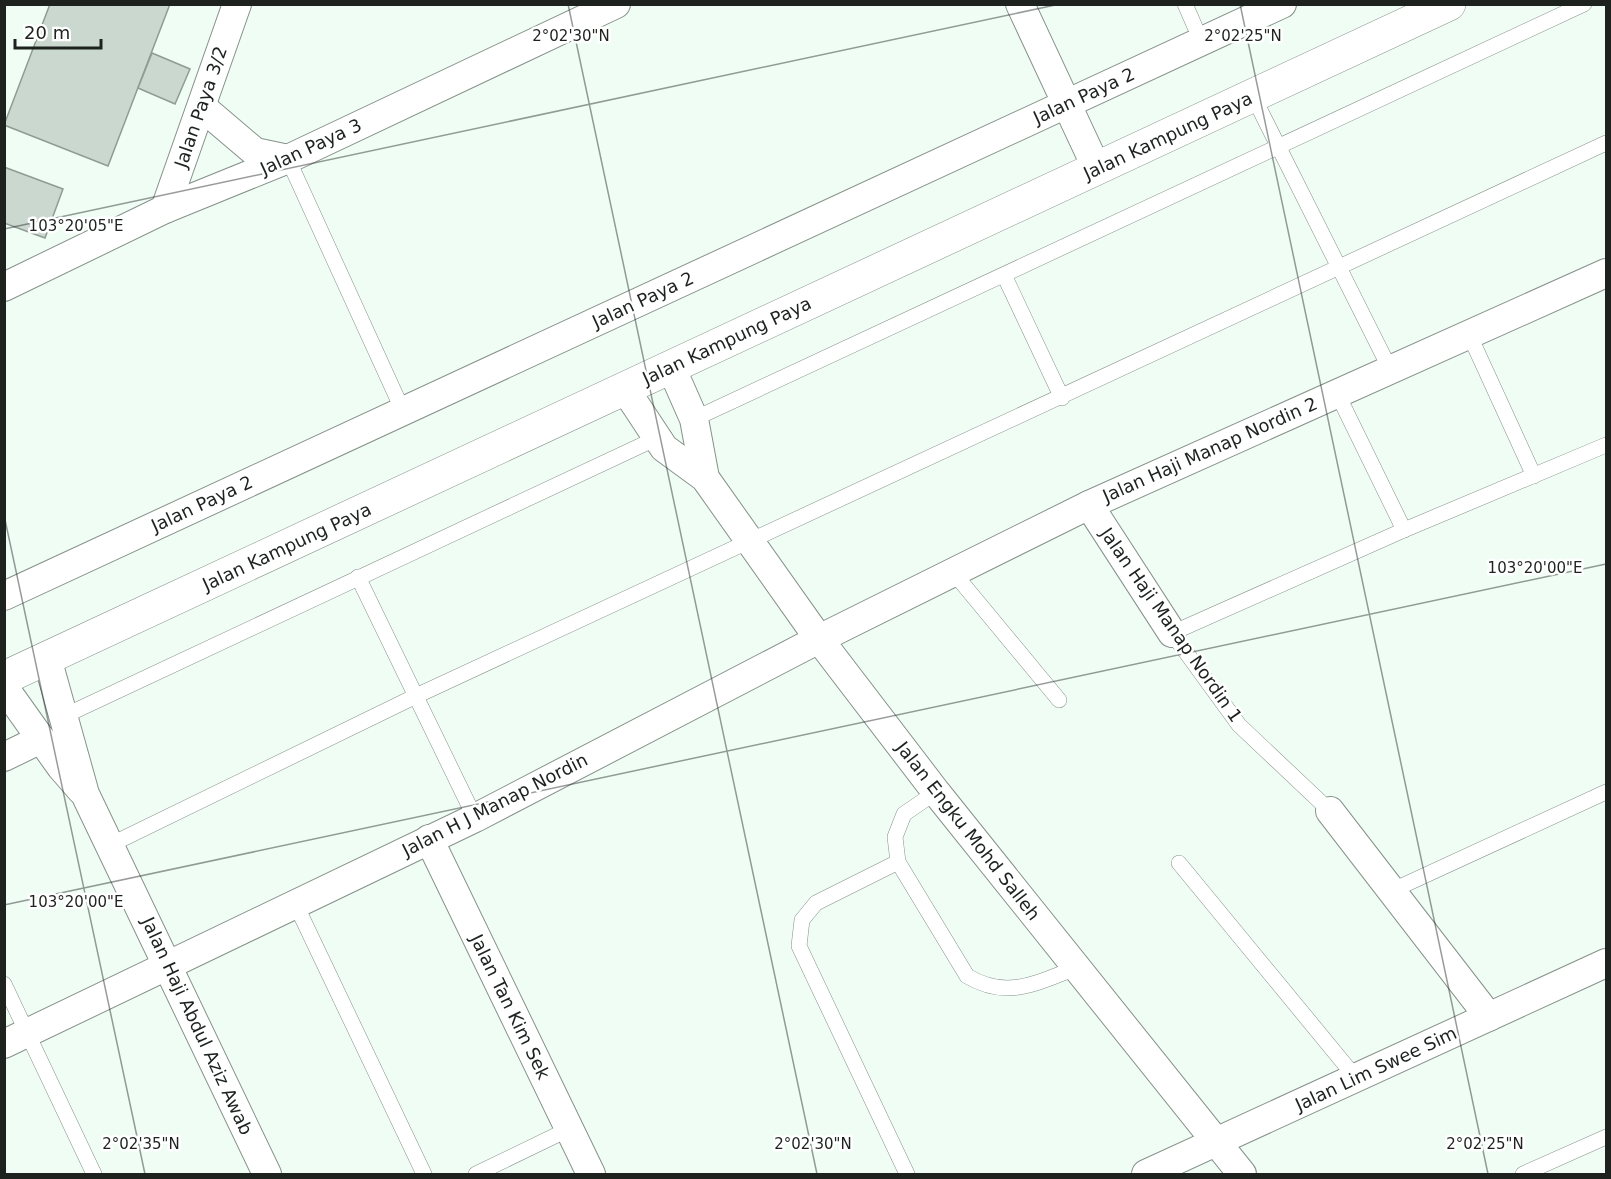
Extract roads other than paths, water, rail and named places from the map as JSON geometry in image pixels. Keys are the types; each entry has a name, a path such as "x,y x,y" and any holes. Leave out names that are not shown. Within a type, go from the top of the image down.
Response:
{"street":[{"name":"Jalan Paya 3/2","path":"165,209 237,4"},
{"path":"547,35 557,4"},
{"name":"Jalan Paya 3","path":"4,287 165,209 288,159 616,4"},
{"path":"1020,4 1097,169"},
{"name":"Jalan Paya 2","path":"4,596 1282,4"},
{"name":"Jalan Kampung Paya","path":"4,678 1449,4"},
{"path":"202,107 255,152 288,159"},
{"name":"Jalan Haji Manap Nordin 2","path":"819,639 1089,505 1606,273"},
{"name":"Jalan Engku Mohd Salleh","path":"671,367 694,419 705,478"},
{"name":"Jalan Engku Mohd Salleh","path":"625,389 664,448 705,478 819,639 936,792 1242,1174"},
{"name":"Jalan Haji Manap Nordin 1","path":"1089,505 1172,633"},
{"name":"Jalan H J Manap Nordin","path":"16,1039 170,967 475,818 819,639"},
{"path":"47,658 85,794"},
{"path":"4,687 41,740 85,794"},
{"path":"4,757 41,740"},
{"name":"Jalan Haji Abdul Aziz Awab","path":"85,794 170,967 267,1174"},
{"name":"Jalan Haji Manap Nordin 1","path":"1330,811 1489,1017"},
{"name":"Jalan Tan Kim Sek","path":"429,839 591,1174"},
{"name":"Jalan Lim Swee Sim","path":"1146,1174 1606,963"}],"lane":[{"path":"1185,4 1195,27"},
{"path":"694,419 1584,4"},
{"path":"1253,96 1390,369"},
{"path":"110,845 416,696 1062,398 1606,143"},
{"path":"288,159 404,411"},
{"path":"1004,275 1062,398"},
{"path":"1469,334 1534,476"},
{"path":"1336,393 1404,530"},
{"path":"64,716 657,438"},
{"path":"1172,633 1404,530 1606,445"},
{"path":"953,572 1059,700"},
{"path":"358,577 475,818"},
{"name":"Jalan Haji Manap Nordin 1","path":"1172,633 1239,725 1330,811"},
{"path":"936,792 904,814 896,837 898,862 967,976 981,984 1004,989 1026,987 1076,968"},
{"path":"1391,891 1606,792"},
{"path":"898,862 816,903 802,920 799,946 907,1174"},
{"path":"1179,863 1356,1078"},
{"path":"296,905 424,1174"},
{"path":"4,984 16,1039 94,1174"},
{"path":"476,1174 569,1129"},
{"path":"1523,1174 1606,1137"}]}
